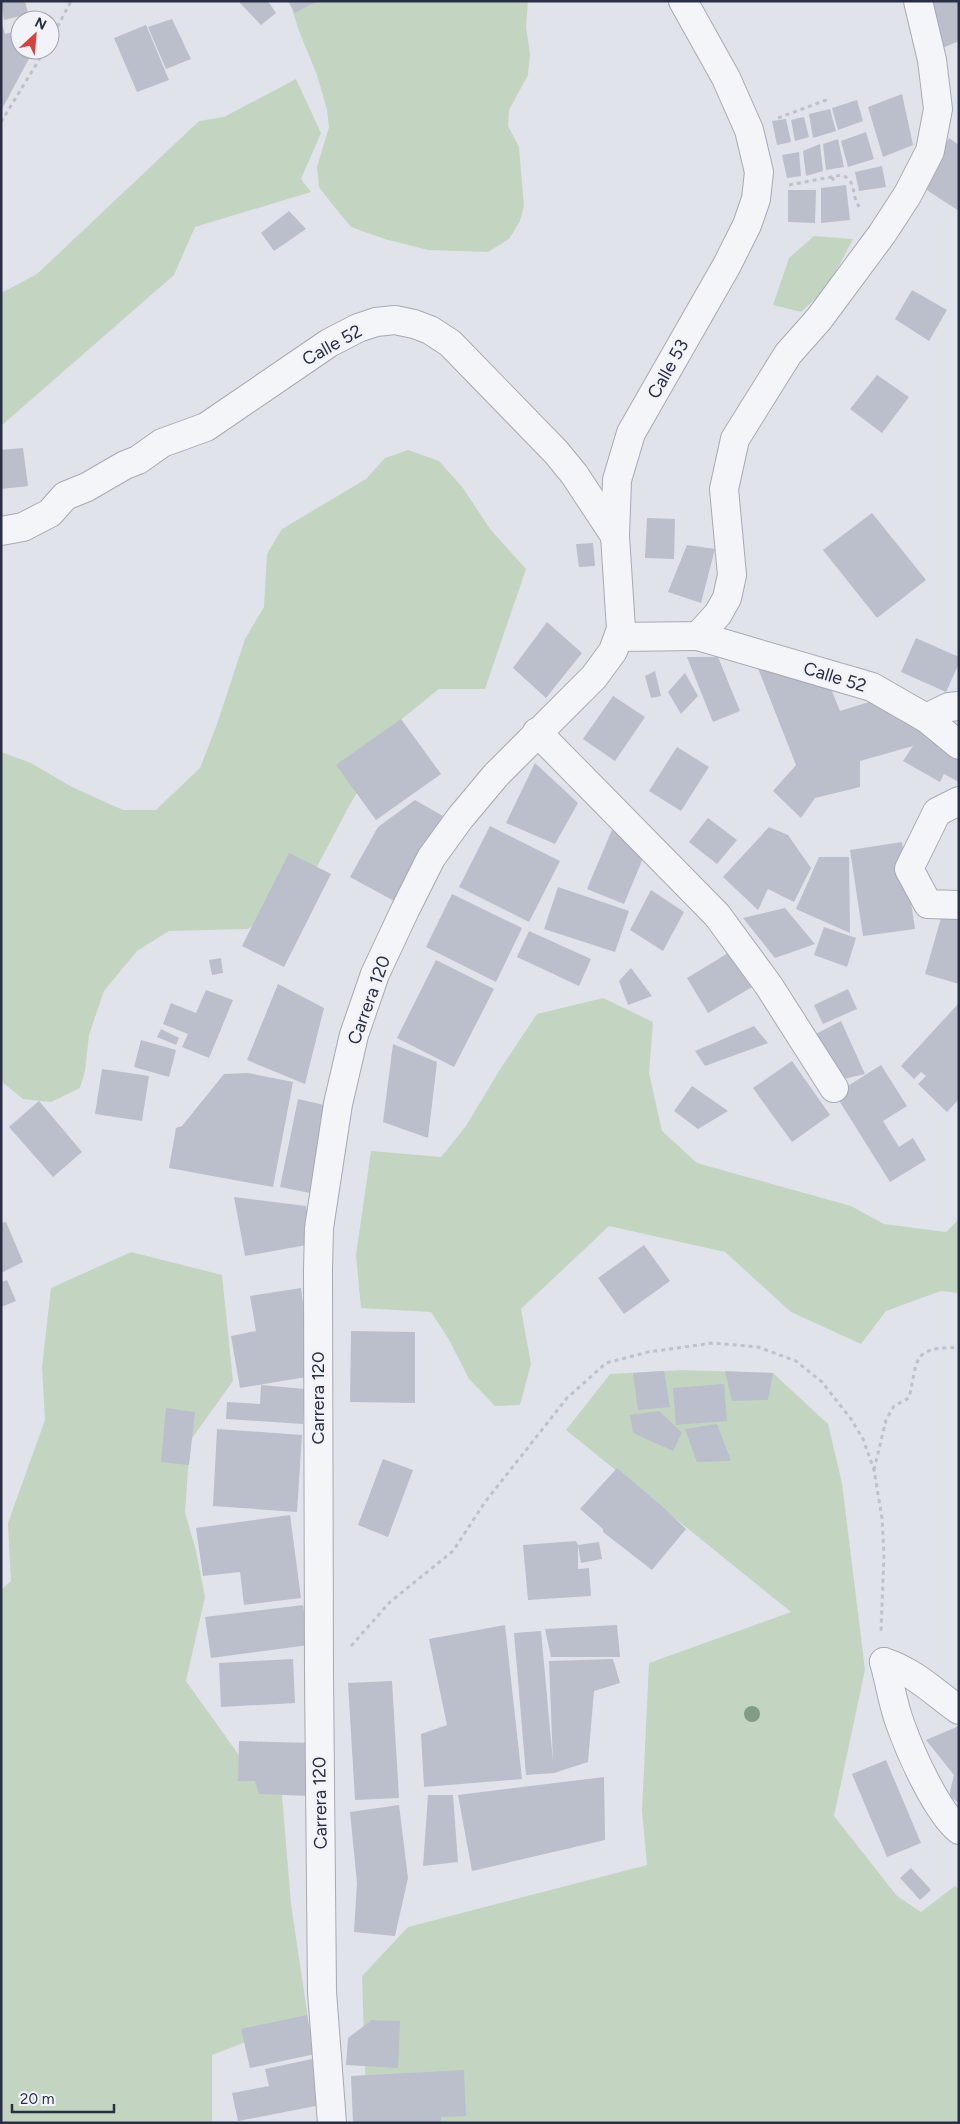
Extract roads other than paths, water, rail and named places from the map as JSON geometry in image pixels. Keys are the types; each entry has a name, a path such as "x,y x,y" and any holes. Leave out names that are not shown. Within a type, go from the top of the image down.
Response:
{"street":[{"name":"Calle 53","path":"537,732 594,677 604,665 619,637 621,621 616,536 617,480 632,433 727,265 747,225 756,199 759,172 750,130 726,78 683,1"},
{"path":"698,636 718,614 727,598 732,575 724,490 735,439 788,354 820,319 882,234 908,194 930,151 938,109 932,60 918,1"},
{"name":"Calle 52","path":"1,531 23,527 50,513 65,496 87,487 125,465 138,460 162,443 206,427 344,334 376,322 395,320 430,330 450,343 556,452 574,474 616,536"},
{"name":"Calle 52","path":"619,637 698,636 872,687 926,718 959,745"},
{"path":"926,718 949,708 959,706"},
{"path":"537,732 717,914 769,986 834,1088"},
{"name":"Carrera 120","path":"332,2123 322,1992 318,1674 319,1228 338,1104 354,1035 375,974 431,858 478,796 537,732"},
{"path":"959,801 937,812 909,869 928,904 959,905"},
{"path":"959,1710 904,1669 884,1662 900,1725 934,1799 952,1824 959,1830"}]}
